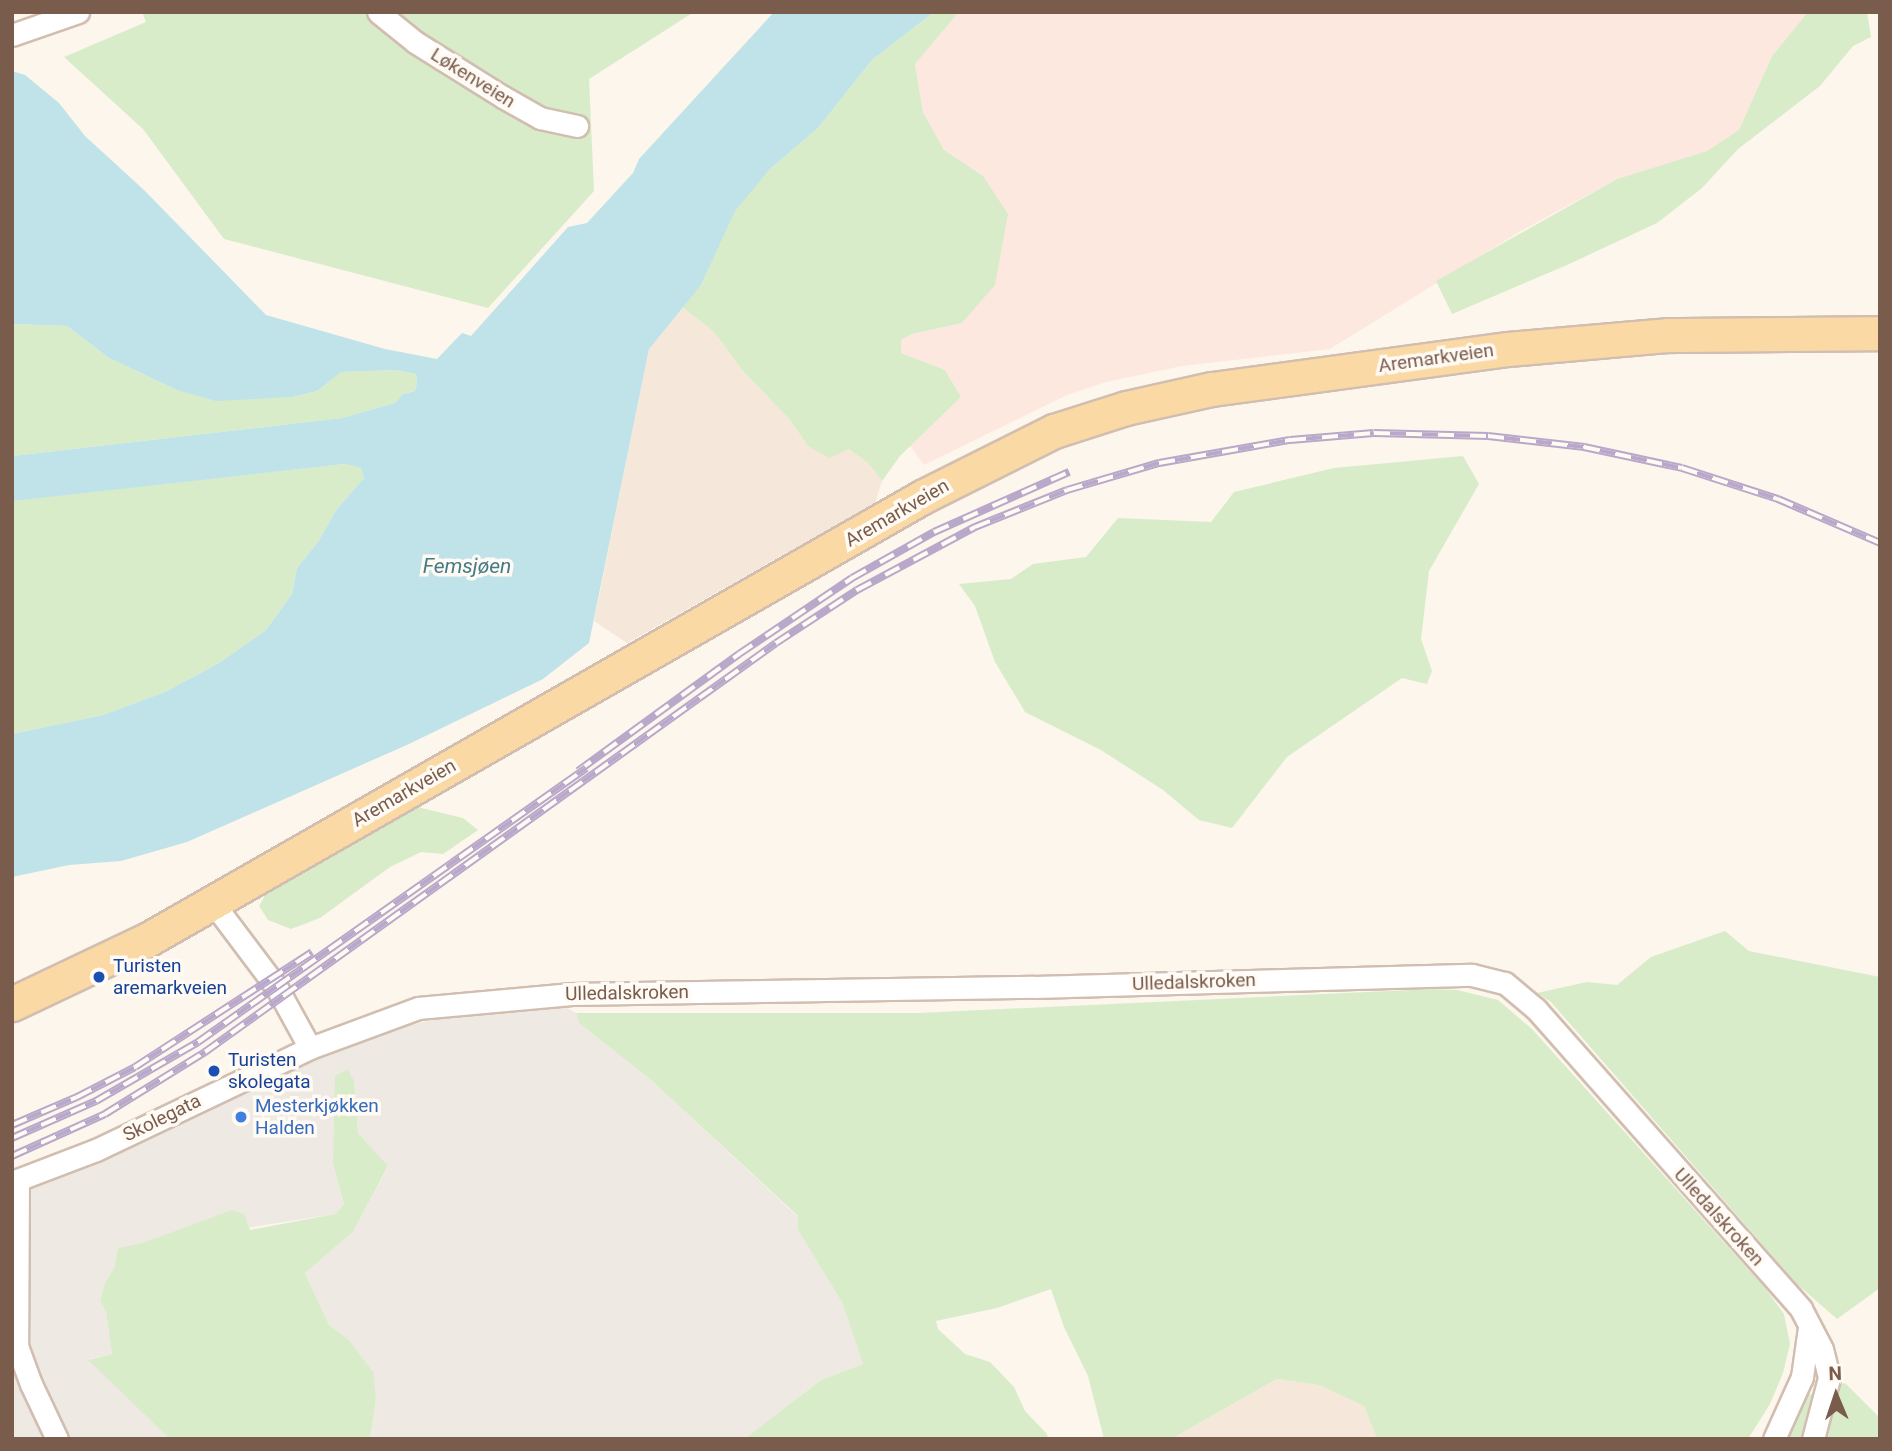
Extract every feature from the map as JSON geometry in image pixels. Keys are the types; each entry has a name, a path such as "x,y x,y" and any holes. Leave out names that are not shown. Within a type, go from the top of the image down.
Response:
{"main road":[{"name":"Aremarkveien","path":"12,1003 81,974 213,904 922,498 1016,449 1091,419 1212,389 1508,349 1669,335 1880,332"}],"street":[{"path":"12,35 78,12"},
{"name":"Løkenveien","path":"378,12 415,42 503,97 540,118 576,126"},
{"path":"213,904 277,988 310,1048"},
{"name":"Ulledalskroken","path":"310,1048 418,1008 571,994 1034,987 1472,975 1505,983 1536,1009 1801,1309 1822,1349 1829,1378 1813,1439"},
{"name":"Skolegata","path":"15,1181 96,1150 310,1048"},
{"path":"15,1181 17,1346 31,1384 57,1439"},
{"path":"1774,1439 1802,1377 1809,1328"}],"shaded area":[{"path":"958,12 1808,12 1772,56 1739,130 1707,151 1617,179 1519,232 1330,349 1182,366 1106,382 1067,395 924,465 910,446 961,397 945,370 901,353 901,340 912,334 961,323 994,285 997,260 983,176 944,150 923,112 915,64"},
{"path":"681,306 714,332 743,371 789,419 808,446 849,448 868,463 882,481 875,503 627,643 594,621 649,349"},
{"path":"559,1004 576,1013 579,1023 651,1080 798,1217 798,1230 842,1301 863,1364 821,1380 744,1439 370,1439 376,1399 348,1339 329,1325 305,1273 353,1232 388,1167 358,1133 354,1082 333,1164 344,1204 335,1214 118,1248 114,1268 105,1283 100,1301 106,1312 112,1354 89,1359 170,1439 12,1439 12,1192 46,1184 329,1051 383,1031 456,1015"},
{"path":"1277,1379 1319,1385 1364,1406 1377,1439 1171,1439"}],"green space":[{"path":"142,12 694,12 589,79 594,191 488,308 224,239 143,129 64,57 146,22"},
{"path":"934,12 957,14 915,64 923,112 944,150 983,176 1008,214 995,285 962,323 912,334 901,340 901,353 945,370 961,397 900,456 882,481 868,463 849,449 829,458 808,446 789,419 743,371 714,332 681,306 701,285 734,211 770,169 818,128 872,60"},
{"path":"1808,12 1867,12 1871,37 1853,46 1820,86 1738,149 1702,188 1657,223 1452,314 1436,281 1617,179 1707,151 1739,130 1772,56"},
{"path":"12,324 67,326 109,358 177,390 262,398 293,397 317,391 340,372 396,370 416,374 417,382 415,391 403,394 395,403 342,418 12,456"},
{"path":"1463,456 1479,484 1429,571 1421,639 1432,671 1427,684 1402,678 1287,757 1232,828 1199,820 1163,790 1101,750 1025,712 995,662 975,606 959,584 1011,579 1033,564 1086,557 1118,518 1211,522 1234,492 1334,468"},
{"path":"345,464 361,468 364,478 336,510 318,542 297,568 292,594 266,630 219,663 165,692 103,715 12,734 13,500"},
{"path":"409,805 463,818 478,830 443,854 421,852 390,867 320,918 291,929 268,920 259,906 272,883"},
{"path":"1725,931 1749,951 1880,977 1880,1288 1837,1319 1797,1284 1551,1002 1537,993 1587,982 1617,985 1651,957"},
{"path":"1457,990 1498,1000 1532,1029 1765,1288 1784,1314 1790,1344 1783,1373 1770,1404 1748,1439 1377,1439 1364,1406 1319,1385 1277,1379 1171,1439 1104,1439 1088,1376 1064,1327 1051,1289 997,1308 936,1321 938,1329 965,1354 990,1362 1014,1387 1025,1411 1047,1434 1048,1439 744,1439 821,1380 863,1364 842,1302 798,1230 798,1216 651,1080 579,1023 576,1013 919,1013"},
{"path":"348,1069 354,1081 358,1133 388,1166 353,1232 305,1273 329,1325 348,1339 373,1372 376,1399 370,1439 170,1439 88,1360 112,1354 106,1312 100,1301 105,1283 114,1268 118,1248 143,1243 232,1210 244,1214 250,1230 335,1214 344,1204 333,1164 335,1076"},
{"path":"1845,1383 1880,1418 1880,1439 1787,1439 1805,1396"}],"water":[{"name":"Femsjøen","path":"774,12 934,12 872,60 818,128 770,169 735,211 701,285 649,349 589,643 543,679 409,744 187,842 121,861 69,865 12,877 12,734 103,715 165,692 219,663 266,630 292,594 297,568 318,542 336,510 364,478 361,468 345,464 12,501 12,456 342,418 395,403 403,394 415,391 417,382 416,374 396,370 341,372 317,391 293,397 216,401 177,390 109,358 67,326 12,324 12,71 25,75 59,103 85,136 144,190 266,315 385,349 437,359 462,333 471,336 568,227 587,223 633,173 639,159"}],"railway":[{"path":"12,1156 105,1114 205,1052 776,643 857,590 975,527 1067,490 1159,463 1290,440 1374,433 1488,436 1584,447 1682,468 1778,499 1880,543"},
{"path":"578,771 739,654 852,578 934,532 1069,472"},
{"path":"12,1138 96,1101 198,1042 586,768"},
{"path":"12,1125 77,1097 135,1067 312,952"}],"place":[{"name":"Turisten aremarkveien","path":"99,977"},
{"name":"Turisten skolegata","path":"214,1071"},
{"name":"Mesterkjøkken Halden","path":"241,1117"}]}
